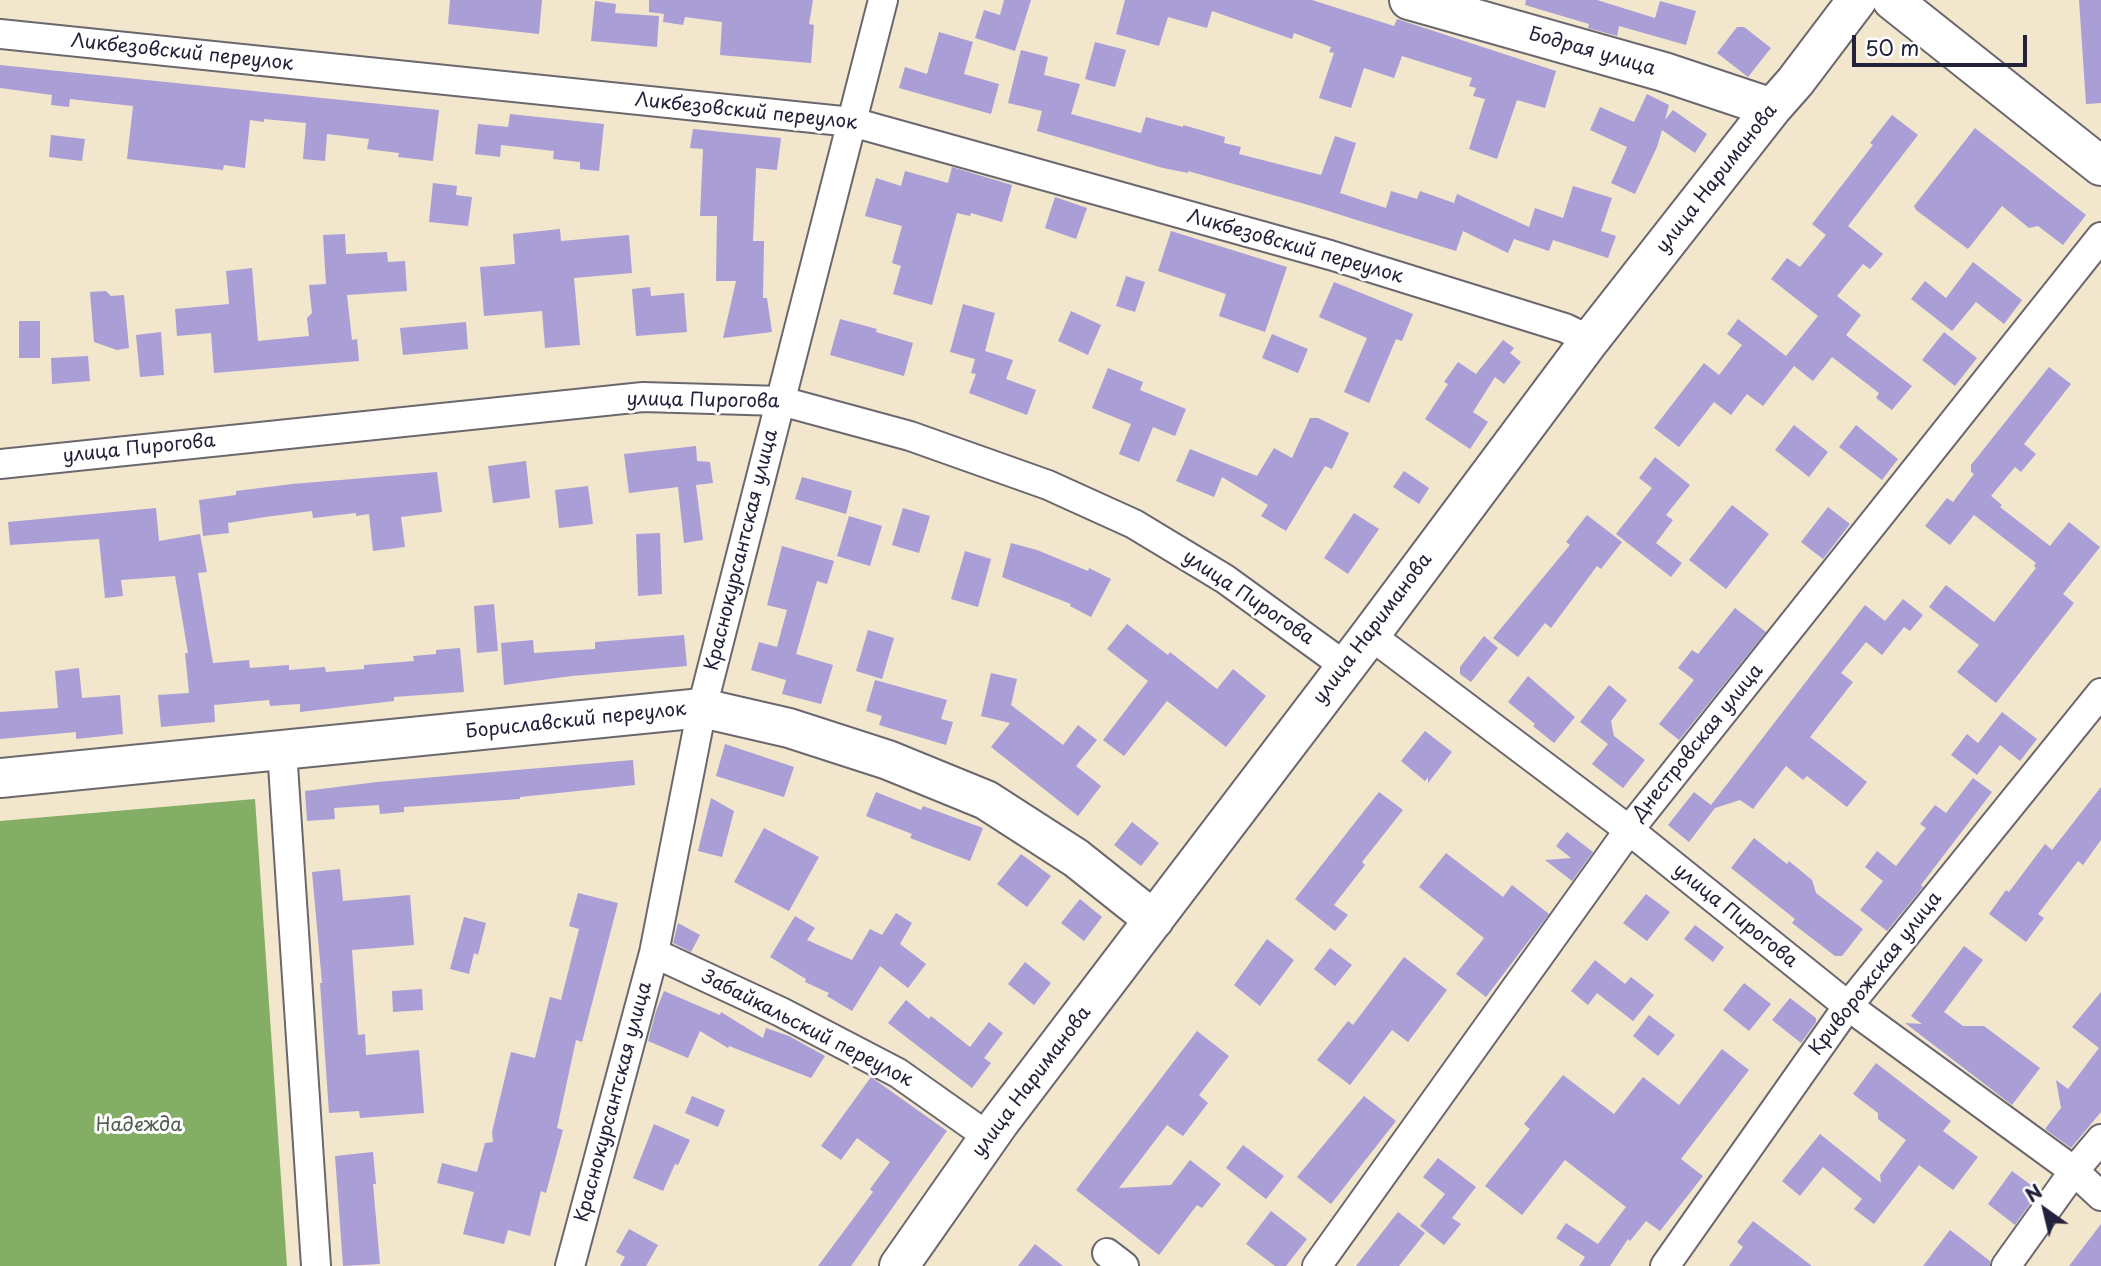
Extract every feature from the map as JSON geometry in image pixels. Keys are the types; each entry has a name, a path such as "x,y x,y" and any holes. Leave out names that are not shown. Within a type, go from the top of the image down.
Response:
{"street":[{"name":"Краснокурсантская улица","path":"570,1266 654,953 702,708 884,0"},
{"name":"Бодрая улица","path":"1409,0 1675,75 1772,108"},
{"name":"улица Нариманова","path":"899,1266 989,1138 1590,340 1772,108 1796,82 1857,0"},
{"path":"1892,0 2101,166"},
{"name":"Ликбезовский переулок","path":"0,34 852,122 1330,255 1565,328 1590,340"},
{"name":"Днестровская улица","path":"1317,1266 1629,830 2101,237"},
{"name":"улица Пирогова","path":"0,464 643,397 781,401 948,449 1048,485 1135,524 1225,579 1345,666"},
{"name":"улица Пирогова","path":"1370,635 1629,830 1848,1006 2074,1171 2101,1196"},
{"name":"Криворожская улица","path":"1665,1266 1848,1006 2101,693"},
{"name":"Бориславский переулок","path":"0,778 702,708 789,728 863,752 986,800 1076,858 1154,920"},
{"path":"282,750 316,1266"},
{"name":"Забайкальский переулок","path":"654,953 781,1012 898,1073 989,1138"},
{"path":"2006,1266 2074,1171 2101,1139"}],"green space":[{"name":"Надежда","path":"255,799 287,1266 0,1266 0,821"}],"building":[{"path":"450,0 542,0 539,34 448,24"},
{"path":"649,0 813,0 809,24 814,25 811,63 720,55 722,22 685,17 683,25 663,22 664,14 649,12"},
{"path":"1004,0 1031,0 1015,51 975,38 984,10 1000,15"},
{"path":"1125,0 1312,0 1394,26 1397,19 1556,71 1545,108 1517,100 1497,159 1469,149 1485,99 1473,96 1476,88 1469,86 1472,78 1402,56 1394,78 1364,68 1351,108 1319,98 1334,53 1329,52 1331,47 1294,33 1292,39 1212,11 1207,28 1168,17 1159,46 1116,34"},
{"path":"1526,0 1597,0 1655,18 1660,1 1696,11 1686,45 1619,26 1617,36 1588,28 1589,24 1525,5"},
{"path":"2079,0 2101,0 2101,103 2086,104"},
{"path":"595,1 616,4 615,13 659,16 657,47 591,41"},
{"path":"1737,27 1744,27 1771,48 1748,77 1717,53"},
{"path":"939,32 973,42 964,74 999,84 991,114 899,88 905,67 927,74"},
{"path":"1095,42 1126,50 1115,87 1085,79"},
{"path":"1021,50 1048,57 1044,75 1080,84 1071,114 1141,133 1146,117 1183,125 1225,137 1224,143 1241,147 1239,154 1321,175 1335,136 1356,143 1340,193 1386,208 1391,191 1417,199 1420,191 1454,203 1457,194 1529,227 1535,208 1563,218 1573,186 1612,198 1601,231 1616,236 1608,258 1553,240 1549,251 1514,239 1508,253 1463,231 1456,251 1312,206 1188,171 1163,168 1037,131 1042,111 1008,103"},
{"path":"0,65 439,110 433,161 398,157 399,153 367,149 369,139 327,134 325,161 303,159 306,123 264,119 264,122 250,120 245,168 224,165 223,170 127,159 133,106 70,99 69,107 51,105 52,95 0,88"},
{"path":"1647,94 1669,105 1665,120 1673,110 1707,134 1695,153 1662,130 1635,194 1611,183 1627,147 1590,130 1600,107 1634,122"},
{"path":"510,114 604,124 599,171 580,169 580,162 553,159 554,151 501,145 500,157 475,154 478,124 508,127"},
{"path":"1892,115 1918,135 1848,226 1883,254 1870,269 1863,264 1837,296 1861,315 1846,335 1912,386 1892,410 1876,398 1879,393 1832,357 1813,381 1794,366 1763,406 1747,394 1731,415 1714,402 1679,447 1654,428 1704,363 1719,375 1742,345 1727,334 1738,319 1786,356 1818,316 1771,279 1787,258 1800,267 1826,235 1812,224 1873,145 1870,143"},
{"path":"1975,128 2086,215 2063,245 2038,226 2029,228 2002,206 1968,249 1916,210 1914,206"},
{"path":"693,129 781,138 777,170 756,168 753,241 764,241 763,298 767,298 772,332 723,338 736,281 716,281 717,216 700,216 703,149 690,148"},
{"path":"51,135 85,139 82,161 49,157"},
{"path":"952,167 1012,185 1002,222 971,213 970,216 957,213 932,305 893,294 901,266 892,263 902,226 865,216 876,178 901,186 905,171 948,183"},
{"path":"433,183 457,186 456,195 472,197 468,226 429,222"},
{"path":"1055,197 1087,208 1076,239 1045,228"},
{"path":"560,229 561,241 629,235 632,273 574,278 580,345 545,348 542,311 484,316 480,267 515,264 513,234"},
{"path":"1171,231 1287,267 1265,332 1219,316 1226,294 1158,271"},
{"path":"345,234 346,254 387,252 388,262 405,261 407,291 347,295 352,340 357,339 359,361 214,373 211,333 177,336 175,309 229,304 226,271 252,268 258,341 309,336 307,318 312,313 309,285 326,284 323,235"},
{"path":"1973,262 2022,300 2004,324 1976,302 1952,331 1911,299 1925,281 1946,298"},
{"path":"1126,276 1145,282 1135,312 1116,306"},
{"path":"1334,282 1413,314 1402,341 1396,339 1369,403 1344,392 1367,338 1319,317"},
{"path":"650,287 651,296 684,293 687,332 636,336 632,289"},
{"path":"106,291 111,296 124,295 129,348 117,350 94,342 90,292"},
{"path":"963,304 995,313 985,351 1013,360 1006,379 1036,390 1027,415 969,393 976,374 971,373 975,359 950,352"},
{"path":"1071,311 1101,325 1088,355 1058,341"},
{"path":"840,319 913,343 904,376 830,355"},
{"path":"19,321 40,321 40,358 19,358"},
{"path":"466,322 468,349 403,355 400,328"},
{"path":"161,332 164,375 140,377 136,335"},
{"path":"1944,332 1977,358 1955,386 1922,360"},
{"path":"1272,334 1308,349 1298,373 1262,358"},
{"path":"1503,340 1514,348 1510,353 1521,362 1504,384 1495,377 1473,412 1488,422 1470,449 1425,419 1448,384 1444,382 1458,362 1476,374"},
{"path":"88,356 90,381 52,384 51,358"},
{"path":"2049,367 2071,384 2024,444 2036,454 2021,472 2015,467 1991,496 2002,505 2000,507 2050,546 2069,522 2100,547 2063,594 2074,603 1996,703 1957,672 1979,645 1929,607 1946,585 1994,622 2036,568 2036,563 1974,515 1950,545 1925,526 1947,498 1953,502 1974,474 1971,472 1971,465"},
{"path":"1108,368 1143,382 1140,390 1186,409 1175,436 1153,427 1139,462 1119,454 1131,424 1092,408"},
{"path":"1310,418 1318,418 1349,433 1332,469 1325,466 1286,531 1261,516 1268,505 1222,477 1214,497 1176,481 1190,449 1257,476 1274,448 1292,458"},
{"path":"1794,425 1828,452 1809,477 1775,450"},
{"path":"1856,425 1898,459 1882,480 1839,447"},
{"path":"696,446 697,461 710,462 713,483 696,485 703,540 684,543 678,487 629,493 624,454"},
{"path":"1655,457 1690,485 1666,515 1673,520 1656,543 1682,563 1671,577 1616,534 1652,488 1639,478"},
{"path":"526,461 530,498 493,503 488,466"},
{"path":"1404,471 1429,488 1419,504 1393,487"},
{"path":"437,472 442,512 401,517 405,547 373,551 369,514 356,516 356,513 313,518 312,511 265,517 228,523 229,533 203,536 199,500 236,495 236,491 292,484"},
{"path":"802,477 852,491 846,514 795,499"},
{"path":"588,486 593,524 559,528 555,490"},
{"path":"1732,505 1769,534 1726,589 1689,560"},
{"path":"1828,507 1850,524 1823,559 1801,542"},
{"path":"156,508 159,541 200,534 207,572 198,573 213,663 249,660 250,668 289,665 289,670 325,667 326,672 364,669 364,665 414,661 413,656 460,648 464,692 394,697 394,701 300,712 300,704 270,706 269,700 214,705 215,722 161,727 158,695 189,693 185,653 188,653 175,576 121,580 123,596 105,598 99,539 10,545 8,522"},
{"path":"903,508 930,516 919,553 892,545"},
{"path":"1354,513 1379,529 1348,574 1324,558"},
{"path":"1587,515 1622,542 1601,569 1597,566 1551,628 1545,623 1518,657 1493,638 1570,545 1566,542"},
{"path":"849,516 882,526 870,566 837,556"},
{"path":"660,533 662,594 638,596 636,534"},
{"path":"1011,543 1037,550 1088,571 1089,568 1111,579 1091,617 1070,606 1071,604 1002,577"},
{"path":"782,546 834,561 827,584 817,581 796,654 833,665 821,704 782,694 786,680 751,670 759,642 777,647 787,610 767,605"},
{"path":"965,551 991,559 978,607 951,599"},
{"path":"1903,599 1923,615 1910,631 1904,627 1882,655 1866,642 1841,673 1853,682 1810,737 1867,782 1847,807 1807,776 1803,780 1786,766 1753,809 1740,800 1715,808 1689,842 1668,825 1694,792 1711,805 1865,605 1885,621"},
{"path":"494,604 498,651 477,653 474,606"},
{"path":"1735,608 1766,632 1679,740 1659,724 1694,680 1678,668 1692,650 1698,654"},
{"path":"1127,624 1168,655 1170,652 1217,689 1233,669 1266,696 1226,747 1167,701 1124,756 1103,740 1148,681 1107,649"},
{"path":"868,630 894,638 882,679 856,671"},
{"path":"684,635 687,666 504,685 501,643 533,640 534,653 595,649 595,642"},
{"path":"1484,636 1498,648 1471,682 1460,674 1460,667"},
{"path":"79,668 82,698 120,695 123,734 76,739 76,732 0,739 0,712 58,708 55,671"},
{"path":"991,673 1017,679 1011,705 1063,745 1078,725 1097,740 1076,766 1101,786 1078,816 991,747 1010,723 981,716"},
{"path":"1528,676 1575,717 1554,743 1508,702"},
{"path":"875,680 947,700 941,719 953,722 946,745 879,725 882,716 866,711"},
{"path":"1609,685 1627,700 1611,721 1614,736 1645,760 1623,788 1592,764 1608,744 1580,722"},
{"path":"2002,712 2037,739 2020,761 2000,745 1977,775 1951,755 1967,734 1978,743"},
{"path":"1425,731 1452,752 1428,783 1428,777 1425,781 1401,761"},
{"path":"725,744 794,767 784,797 716,776"},
{"path":"633,760 635,785 520,799 404,807 404,812 380,814 379,805 334,808 335,819 307,821 305,791 377,782"},
{"path":"1973,778 1992,792 1921,885 1923,887 1887,931 1860,910 1883,881 1865,867 1877,851 1896,866 1926,828 1920,824 1935,805 1946,813"},
{"path":"2101,787 2101,840 2083,865 2078,861 2038,914 2044,918 2026,942 1989,914 2045,844 2052,850"},
{"path":"876,792 921,810 923,806 983,828 970,861 910,838 912,834 866,816"},
{"path":"1379,792 1403,810 1362,862 1365,865 1334,905 1348,915 1335,931 1295,899"},
{"path":"711,798 734,811 722,857 698,851"},
{"path":"1132,822 1159,843 1141,866 1114,845"},
{"path":"764,828 819,857 789,911 734,882"},
{"path":"1567,832 1593,852 1572,881 1545,860 1571,858 1556,846"},
{"path":"1754,838 1812,880 1816,893 1863,929 1842,956 1835,956 1792,923 1795,919 1731,868"},
{"path":"1446,853 1503,897 1512,885 1549,914 1486,997 1456,974 1484,938 1419,887"},
{"path":"1021,854 1051,876 1027,907 997,884"},
{"path":"340,869 343,901 410,895 414,945 352,950 358,1035 365,1034 366,1055 419,1050 424,1113 360,1118 359,1111 329,1113 322,983 312,872"},
{"path":"578,893 618,903 582,1042 576,1040 557,1128 563,1130 546,1193 541,1191 530,1236 508,1230 504,1244 463,1234 474,1192 437,1183 442,1163 477,1172 485,1143 493,1142 492,1132 511,1052 535,1058 550,997 561,1000 579,929 569,926"},
{"path":"1646,894 1670,912 1647,941 1623,923"},
{"path":"1080,899 1102,917 1084,941 1061,923"},
{"path":"896,913 912,923 900,944 926,964 908,988 880,966 852,1011 827,996 829,993 805,982 806,979 770,957 795,916 815,928 807,940 852,960 870,929 882,935"},
{"path":"464,917 486,923 478,955 474,953 469,974 450,969"},
{"path":"678,923 700,935 691,952 673,943"},
{"path":"1695,925 1724,947 1713,962 1684,939"},
{"path":"1267,939 1294,960 1260,1006 1234,985"},
{"path":"1964,946 1983,960 1944,1012 1963,1026 1984,1026 2040,1068 2012,1105 1905,1023 1922,1024 1911,1016"},
{"path":"1330,948 1352,965 1335,986 1314,969"},
{"path":"1404,957 1447,990 1408,1042 1392,1030 1350,1085 1317,1060 1348,1021 1353,1025"},
{"path":"1595,960 1625,984 1631,977 1654,995 1633,1021 1597,993 1588,1005 1571,991"},
{"path":"1025,962 1051,983 1034,1005 1008,984"},
{"path":"1744,983 1771,1004 1749,1031 1723,1010"},
{"path":"422,989 423,1010 393,1012 392,991"},
{"path":"664,991 720,1015 721,1012 763,1038 766,1028 789,1036 825,1056 811,1078 729,1046 728,1048 700,1031 688,1058 648,1041"},
{"path":"2101,992 2101,1112 2071,1148 2045,1129 2061,1108 2056,1080 2068,1089 2099,1048 2072,1027"},
{"path":"1790,998 1816,1018 1801,1043 1772,1020"},
{"path":"906,1000 970,1047 989,1022 1003,1033 984,1058 991,1063 972,1088 888,1023"},
{"path":"1649,1015 1675,1035 1658,1056 1633,1036"},
{"path":"1197,1031 1229,1056 1199,1095 1208,1103 1183,1136 1167,1125 1119,1188 1171,1185 1190,1160 1221,1184 1202,1208 1197,1205 1159,1255 1076,1190"},
{"path":"1722,1049 1749,1070 1681,1159 1703,1176 1660,1231 1646,1221 1630,1241 1628,1239 1610,1266 1579,1266 1585,1257 1556,1238 1566,1223 1598,1244 1626,1207 1565,1160 1522,1215 1485,1186 1530,1129 1524,1124 1563,1075 1614,1114 1643,1077 1679,1105"},
{"path":"1876,1063 1951,1121 1943,1131 1978,1157 1953,1190 1919,1165 1874,1224 1854,1209 1862,1199 1823,1167 1800,1196 1782,1181 1820,1134 1881,1183 1880,1175 1906,1140 1878,1119 1878,1113 1853,1094"},
{"path":"871,1077 947,1131 851,1266 818,1266 873,1192 870,1189 890,1162 857,1138 841,1160 821,1146"},
{"path":"692,1096 725,1110 718,1127 685,1113"},
{"path":"1364,1096 1396,1121 1331,1204 1297,1177"},
{"path":"654,1124 690,1140 663,1191 633,1178"},
{"path":"1243,1145 1284,1176 1266,1199 1226,1168"},
{"path":"373,1152 380,1264 343,1266 335,1156"},
{"path":"1438,1158 1476,1187 1452,1218 1461,1224 1444,1245 1420,1226 1445,1194 1423,1177"},
{"path":"2012,1171 2039,1191 2015,1225 1988,1204"},
{"path":"1271,1211 1307,1239 1286,1266 1275,1266 1246,1244"},
{"path":"1398,1212 1425,1233 1399,1266 1356,1266"},
{"path":"1753,1221 1812,1266 1729,1266 1743,1247 1737,1242"},
{"path":"2101,1224 2101,1266 2069,1266"},
{"path":"629,1229 658,1245 646,1266 620,1266 625,1257 616,1252"},
{"path":"1950,1230 1990,1261 1990,1266 1923,1266"},
{"path":"1035,1244 1063,1266 1018,1266"}]}
